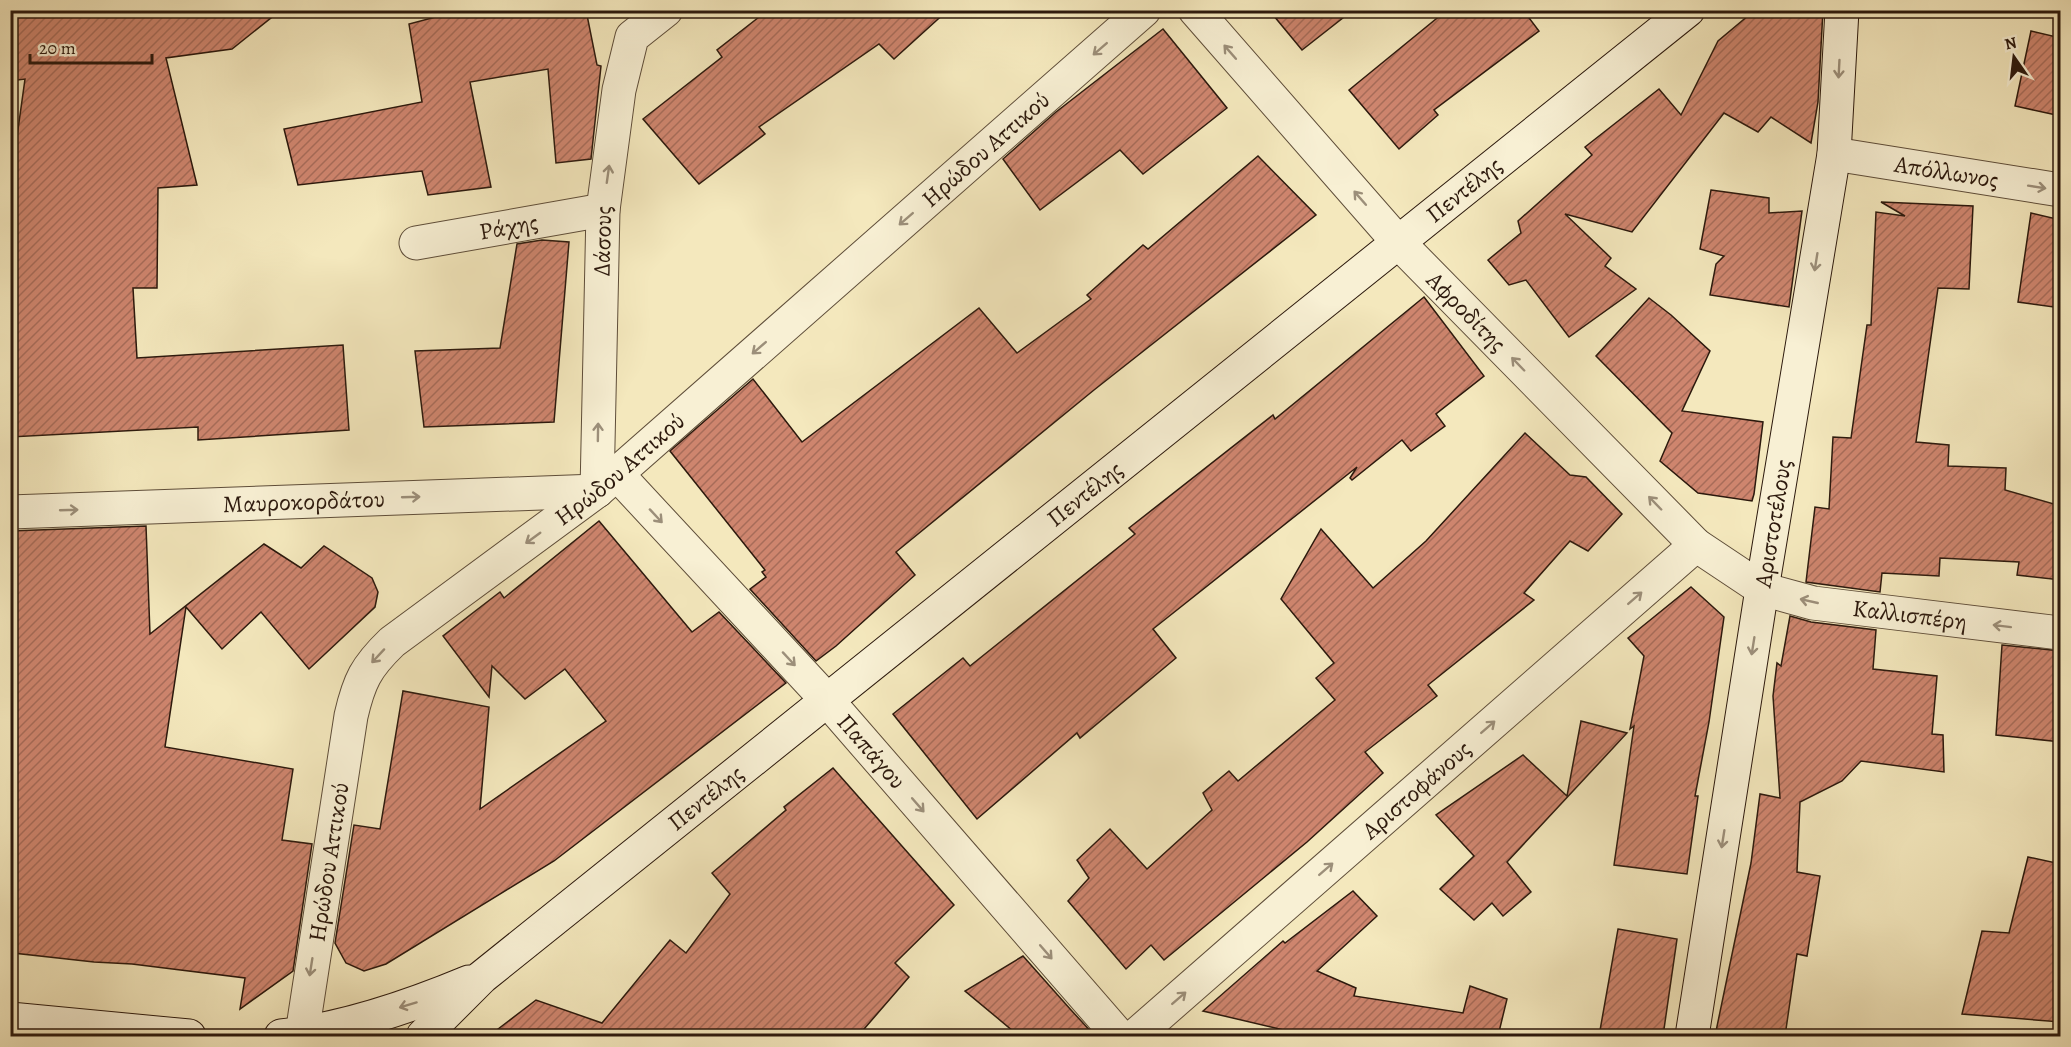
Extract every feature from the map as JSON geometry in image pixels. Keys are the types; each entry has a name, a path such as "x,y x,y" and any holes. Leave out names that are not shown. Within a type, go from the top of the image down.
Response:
{"street":[{"name":"Δάσους","path":"607,482 603,210 619,90 632,37 666,10"},
{"name":"Ηρώδου Αττικού","path":"292,1035 356,692 364,674 374,660 392,642 607,482 1144,10"},
{"name":"Αφροδίτης","path":"1195,10 1398,242 1696,545 1762,589"},
{"name":"Πεντέλης","path":"482,977 1688,10"},
{"name":"Αριστοτέλους","path":"1692,1036 1762,589 1834,154 1842,10"},
{"name":"Απόλλωνος","path":"1834,154 2061,190"},
{"name":"Ράχης","path":"417,243 603,210"},
{"name":"Μαυροκορδάτου","path":"10,512 607,482"},
{"name":"Παπάγου","path":"607,482 827,700 1119,1036"},
{"name":"Αριστοφάνους","path":"1135,1036 1696,545"},
{"name":"Καλλισπέρη","path":"1762,589 1813,603 2061,633"},
{"path":"292,1035 417,1003 482,977"},
{"path":"423,1036 482,977"},
{"path":"10,1019 189,1036"}],"building":[{"path":"10,10 281,10 232,49 166,58 197,185 158,188 157,288 133,288 137,358 343,345 349,430 198,440 198,427 10,437 10,187 25,79 10,81"},
{"path":"462,10 586,10 597,65 601,66 591,159 556,163 548,69 470,82 491,187 428,195 422,171 298,185 284,129 422,102 409,24"},
{"path":"768,10 948,10 894,59 879,44 759,127 765,134 699,184 643,119 722,57 717,50"},
{"path":"1269,10 1353,10 1302,50"},
{"path":"1447,10 1523,10 1539,31 1434,110 1438,115 1399,149 1349,90"},
{"path":"1755,10 1823,10 1818,102 1811,143 1771,117 1758,132 1724,113 1632,232 1565,214 1611,258 1605,266 1636,289 1569,337 1526,280 1509,285 1488,260 1521,233 1518,221 1592,155 1585,147 1659,89 1681,115 1718,41"},
{"path":"1163,29 1227,108 1143,174 1120,150 1040,210 1003,159 1056,112"},
{"path":"2031,31 2061,38 2061,116 2015,106"},
{"path":"1258,156 1316,215 1094,390 896,552 915,575 816,661 750,589 766,577 762,572 765,570 670,451 753,379 802,442 979,308 1017,353 1091,299 1087,295 1143,245 1148,249"},
{"path":"1711,190 1769,198 1769,213 1802,211 1789,307 1710,295 1716,264 1724,256 1700,249"},
{"path":"1881,202 1973,206 1969,289 1938,288 1916,442 1949,445 1948,466 2006,468 2005,490 2061,506 2061,580 2017,575 2019,562 1940,558 1939,576 1882,573 1880,592 1806,582 1815,507 1829,509 1833,437 1851,438 1867,325 1871,325 1876,212 1905,216"},
{"path":"2031,213 2061,220 2061,308 2018,302"},
{"path":"542,240 569,242 554,422 424,427 415,351 500,348 517,244"},
{"path":"1424,297 1484,376 1436,414 1445,426 1411,451 1402,440 1352,480 1350,478 1357,467 1153,629 1176,658 1080,738 1077,733 977,819 893,714 963,658 970,666 1135,534 1129,528 1273,415 1275,419"},
{"path":"1649,298 1710,351 1682,411 1763,422 1752,501 1698,493 1660,461 1672,433 1596,356"},
{"path":"1525,433 1570,475 1586,477 1622,514 1588,551 1570,541 1524,593 1534,600 1428,685 1437,696 1365,752 1383,773 1307,842 1164,960 1151,945 1126,969 1068,901 1089,878 1077,860 1110,829 1147,869 1212,810 1203,793 1229,771 1238,781 1335,700 1316,678 1334,663 1281,599 1321,529 1373,588 1426,541"},
{"path":"599,521 692,632 719,612 786,683 554,861 386,964 364,971 346,963 335,943 354,825 380,829 403,691 489,707 480,809 606,721 565,669 525,699 492,666 489,697 443,636 500,592 504,598"},
{"path":"146,526 150,634 264,544 301,568 324,546 372,578 378,592 375,607 309,669 261,612 222,649 186,607 165,747 293,769 282,840 312,844 293,971 240,1009 245,978 132,964 13,953 10,821 10,531"},
{"path":"1691,587 1724,617 1709,722 1695,796 1698,796 1687,874 1614,865 1634,726 1630,729 1644,656 1628,638"},
{"path":"1790,616 1811,622 1876,630 1873,669 1937,676 1932,734 1943,735 1944,772 1861,761 1842,781 1800,802 1797,872 1820,876 1807,956 1797,954 1785,1036 1715,1036 1751,863 1760,794 1780,798 1773,696 1777,663 1781,666"},
{"path":"2002,645 2061,651 2061,742 1996,735"},
{"path":"1581,721 1627,733 1507,862 1531,892 1503,916 1492,903 1474,920 1440,889 1474,856 1436,815 1523,755 1567,796"},
{"path":"833,768 954,905 895,963 909,977 858,1036 489,1036 536,1000 602,1023 670,940 686,953 730,894 712,873 786,810 784,807"},
{"path":"2028,857 2061,864 2061,1022 1962,1014 1982,931 2009,933"},
{"path":"1353,891 1377,916 1317,971 1356,988 1354,996 1463,1013 1470,986 1507,999 1498,1036 1309,1036 1203,1011 1283,941 1285,943"},
{"path":"1618,929 1677,939 1663,1036 1599,1036"},
{"path":"1023,956 1095,1036 1019,1036 965,991"}]}
